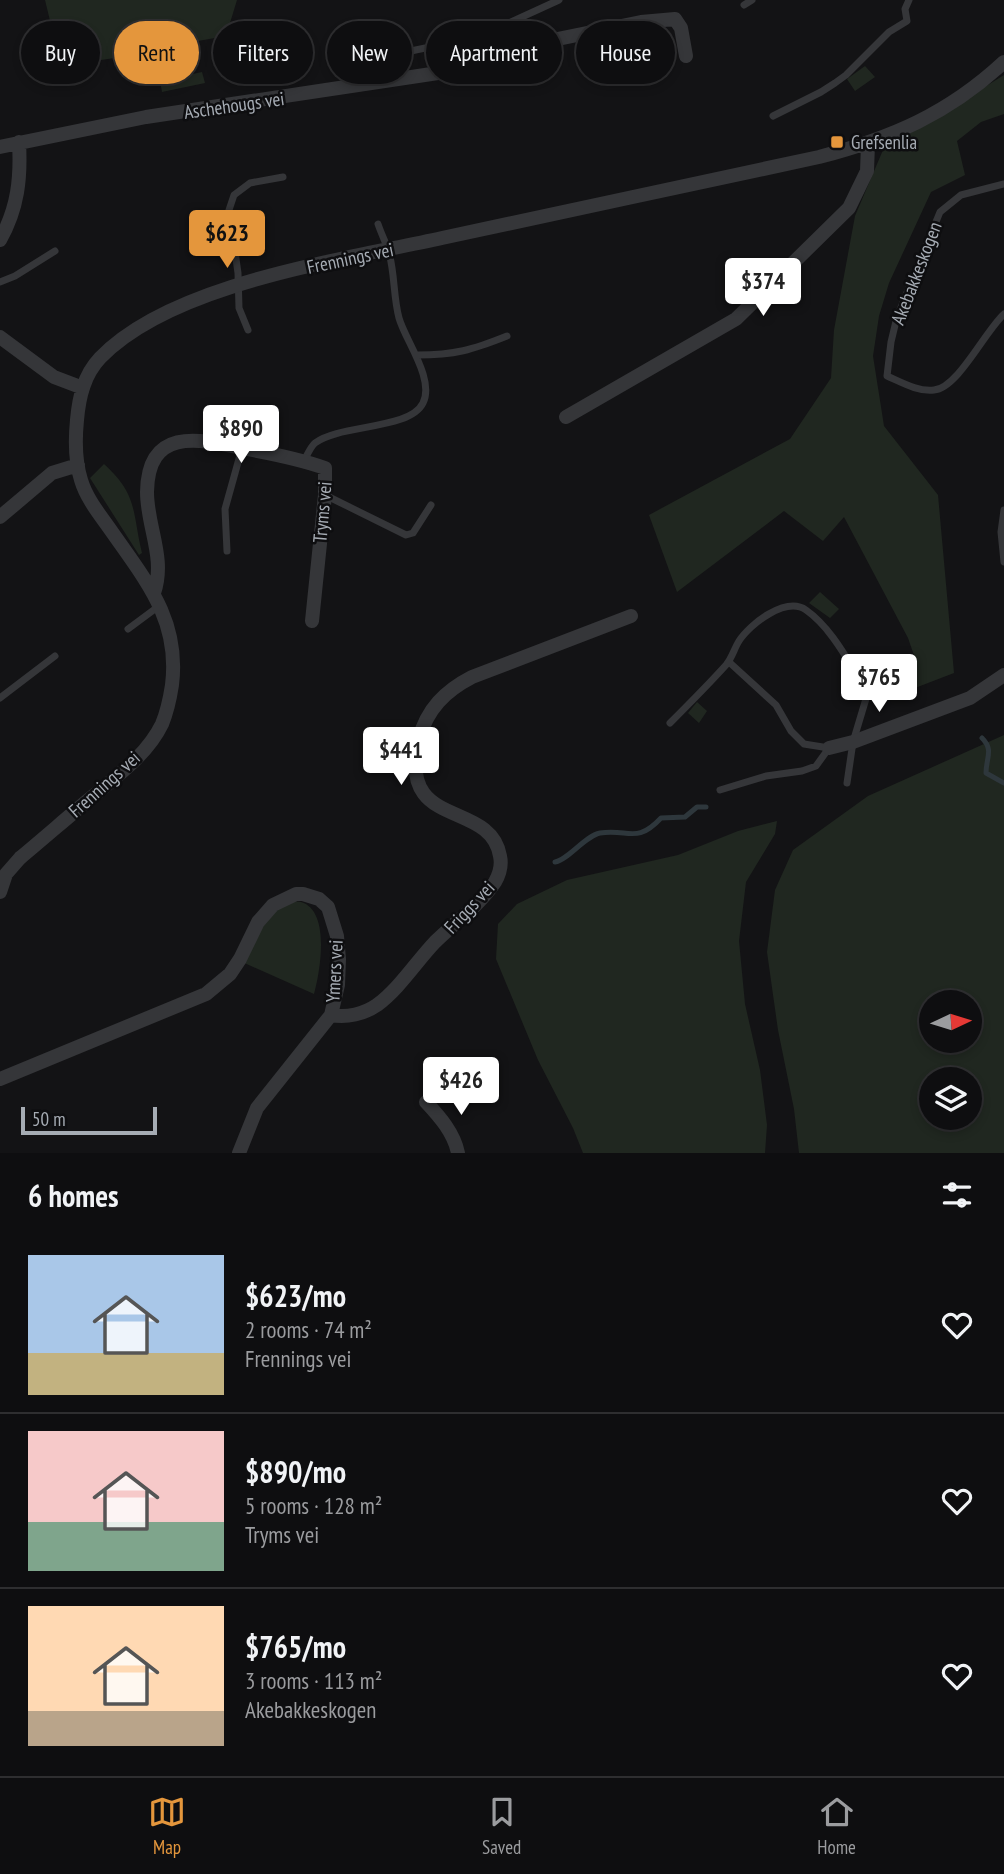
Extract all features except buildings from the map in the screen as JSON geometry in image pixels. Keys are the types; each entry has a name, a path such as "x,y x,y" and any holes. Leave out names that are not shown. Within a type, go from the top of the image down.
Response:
{"street":[{"name":"Aschehougs vei","path":"0,147 146,117 438,73 499,51 641,22 675,19 681,28 686,56"},
{"name":"Frennings vei","path":"0,892 3,873 134,760 155,736 167,708 173,673 171,636 157,599 94,506 81,480 78,465 77,424 83,388 100,358 127,337 166,313 238,285 281,272 820,158 868,144 931,117 975,87 1004,62"},
{"path":"0,240 20,180 19,142"},
{"path":"566,417 736,319 849,208 867,171 868,144"},
{"path":"0,337 54,377 83,388"},
{"name":"Tryms vei","path":"157,599 159,568 147,491 153,465 159,453 180,440 193,439 304,461 326,468 312,621"},
{"path":"0,517 52,473 78,465"},
{"name":"Friggs vei","path":"331,1015 355,1015 377,1004 495,882 500,867 500,856 488,833 434,804 421,790 416,777 418,744 429,712 456,685 472,677 631,616"},
{"path":"829,748 853,743 970,698 1004,675"},
{"name":"Ymers vei","path":"0,1079 206,994 230,974 266,910 296,894 309,895 328,907 334,920 339,959 338,985 331,1015 257,1108 239,1153"},
{"path":"426,1102 443,1121 458,1153"}],"lane":[{"path":"412,51 478,37 559,0"},
{"path":"744,5 752,0"},
{"path":"772,116 821,92 846,75 889,32 907,21 905,9 909,0"},
{"path":"248,330 239,308 229,210 234,195 250,183 283,177"},
{"name":"Akebakkeskogen","path":"1004,184 961,195 940,212 897,317 887,376 924,389 944,387 956,376 983,337 1004,314"},
{"path":"304,461 314,443 356,428 376,427 415,412 423,403 425,394 417,355 399,318 388,250 378,224"},
{"path":"0,282 15,276 55,251"},
{"path":"417,355 467,352 507,336"},
{"path":"227,551 225,509 242,448"},
{"path":"325,495 406,535 413,533 431,505"},
{"path":"1004,510 1000,532 1004,562"},
{"path":"128,629 157,599"},
{"path":"670,723 729,662 740,639 757,621 784,607 795,605 806,610 830,634 868,692 853,743 847,783"},
{"path":"0,698 55,656"},
{"path":"720,790 766,776 802,771 816,766 829,748 804,744 791,732 776,705 729,662"}],"shaded area":[{"path":"45,0 237,0 231,21 213,21 213,38 199,41 199,21 114,21 114,58 100,60 100,21 50,21"},
{"path":"865,66 875,77 855,91 847,79"},
{"path":"202,72 205,83 162,92 161,84 199,84 199,73"},
{"path":"1004,75 1004,114 981,122 957,141 965,175 931,192 889,283 879,316 873,356 884,426 938,495 954,673 915,688 917,664 908,638 844,517 823,541 784,511 677,592 649,515 790,439 831,378 834,330 855,216 883,150"},
{"path":"104,464 123,485 132,504 142,553 139,555 90,478"},
{"path":"820,592 839,609 830,618 809,603"},
{"path":"697,702 707,711 699,723 688,713"},
{"path":"1004,735 1004,1153 799,1153 767,952 775,890 793,850 868,796"},
{"path":"777,821 775,834 746,882 739,941 745,1004 760,1070 767,1125 765,1153 583,1153 538,1060 496,959 498,924 517,904 567,880 678,855 738,831"},
{"path":"284,901 301,902 317,917 321,943 314,994 240,961 253,929"}],"waterway":[{"path":"982,738 989,750 986,773 1004,783"},
{"path":"555,862 594,835 610,832 638,833 645,831 661,818 685,817 697,807 706,807"}],"place":[{"name":"Grefsenlia","path":"837,142"}]}
